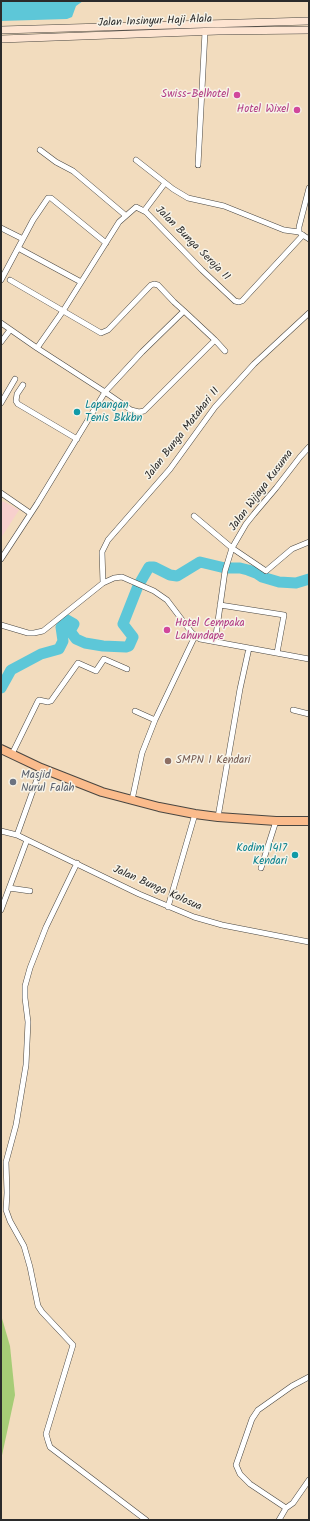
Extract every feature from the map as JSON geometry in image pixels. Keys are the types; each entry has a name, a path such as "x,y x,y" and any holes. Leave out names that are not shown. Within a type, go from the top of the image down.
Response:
{"highway":[{"path":"1,749 41,768 102,792 132,800 195,814 218,817 276,821 309,821"}],"main road":[{"name":"Jalan Insinyur Haji Alala","path":"1,30 309,21"},
{"name":"Jalan Insinyur Haji Alala","path":"1,39 309,30"}],"street":[{"path":"198,165 205,32"},
{"path":"37,348 64,311 119,222 125,215 73,171 56,162 40,150"},
{"path":"136,160 165,183 188,198 224,206 284,230 301,233 309,239"},
{"path":"144,211 165,183"},
{"path":"301,233 299,227 309,188"},
{"path":"1,280 46,200 50,198 106,243"},
{"name":"Jalan Bunga Seroja II","path":"125,215 136,207 144,211 202,270 235,301 239,302 242,301 301,233"},
{"path":"1,228 23,239"},
{"path":"18,248 81,282"},
{"path":"10,280 98,332 104,333 151,285 158,285 225,351"},
{"path":"1,559 3,549 30,513 105,392 142,352 184,311"},
{"name":"Jalan Bunga Matahari II","path":"103,583 102,552 108,540 170,469 215,407 254,364 309,313"},
{"path":"1,323 131,410 142,412 215,340"},
{"path":"1,342 10,330"},
{"path":"1,403 15,380"},
{"path":"23,385 16,398 18,404 76,439"},
{"name":"Jalan Wijaya Kusuma","path":"215,642 225,571 232,548 246,524 300,456 309,447"},
{"path":"1,501 3,494 30,513"},
{"path":"194,516 232,548 266,571 292,550 309,542"},
{"path":"1,625 28,633 43,631 103,583 118,577 122,577 154,591 167,600 195,636 215,642 309,659"},
{"path":"220,605 284,615 277,653"},
{"path":"132,800 142,753 155,720 195,636"},
{"path":"218,817 249,648"},
{"path":"12,754 38,701 52,701 78,663 96,671 104,659 127,669"},
{"path":"293,710 309,714"},
{"path":"135,711 155,720"},
{"path":"17,836 41,768"},
{"path":"168,907 195,814"},
{"path":"261,868 276,821"},
{"name":"Jalan Bunga Kolosua","path":"1,831 27,840 168,907 194,917 222,925 309,942"},
{"path":"1,910 27,840"},
{"path":"77,863 46,927 30,968 25,986 28,1022 26,1065 16,1126 6,1162 6,1210 26,1252 38,1306 73,1346 46,1434 50,1447 146,1520"},
{"path":"9,888 30,891"},
{"path":"286,1508 250,1484 240,1474 236,1465 252,1419 258,1410 292,1386 309,1377"},
{"path":"279,1520 286,1508 293,1503 309,1480"}],"shaded area":[{"path":"3,501 19,510 1,538 1,504"}],"green space":[{"path":"1,1315 10,1346 15,1395 1,1460"}],"water":[{"path":"1,1 83,1 76,6 72,17 67,19 1,21"}],"waterway":[{"path":"1,688 11,670 41,654 59,649 63,641 61,627 67,620 74,624 70,631 76,639 85,643 103,646 129,646 133,637 123,624 138,586 149,567 154,567 170,575 177,576 200,562 225,568 240,568 248,570 262,577 279,582 296,583 309,579"}],"place":[{"name":"Swiss-Belhotel","path":"237,95"},
{"name":"Hotel Wixel","path":"297,110"},
{"name":"Lapangan Tenis Bkkbn","path":"77,412"},
{"name":"Hotel Cempaka Lahundape","path":"167,630"},
{"name":"SMPN 1 Kendari","path":"168,761"},
{"name":"Masjid Nurul Falah","path":"13,782"},
{"name":"Kodim 1417 Kendari","path":"295,855"}]}
